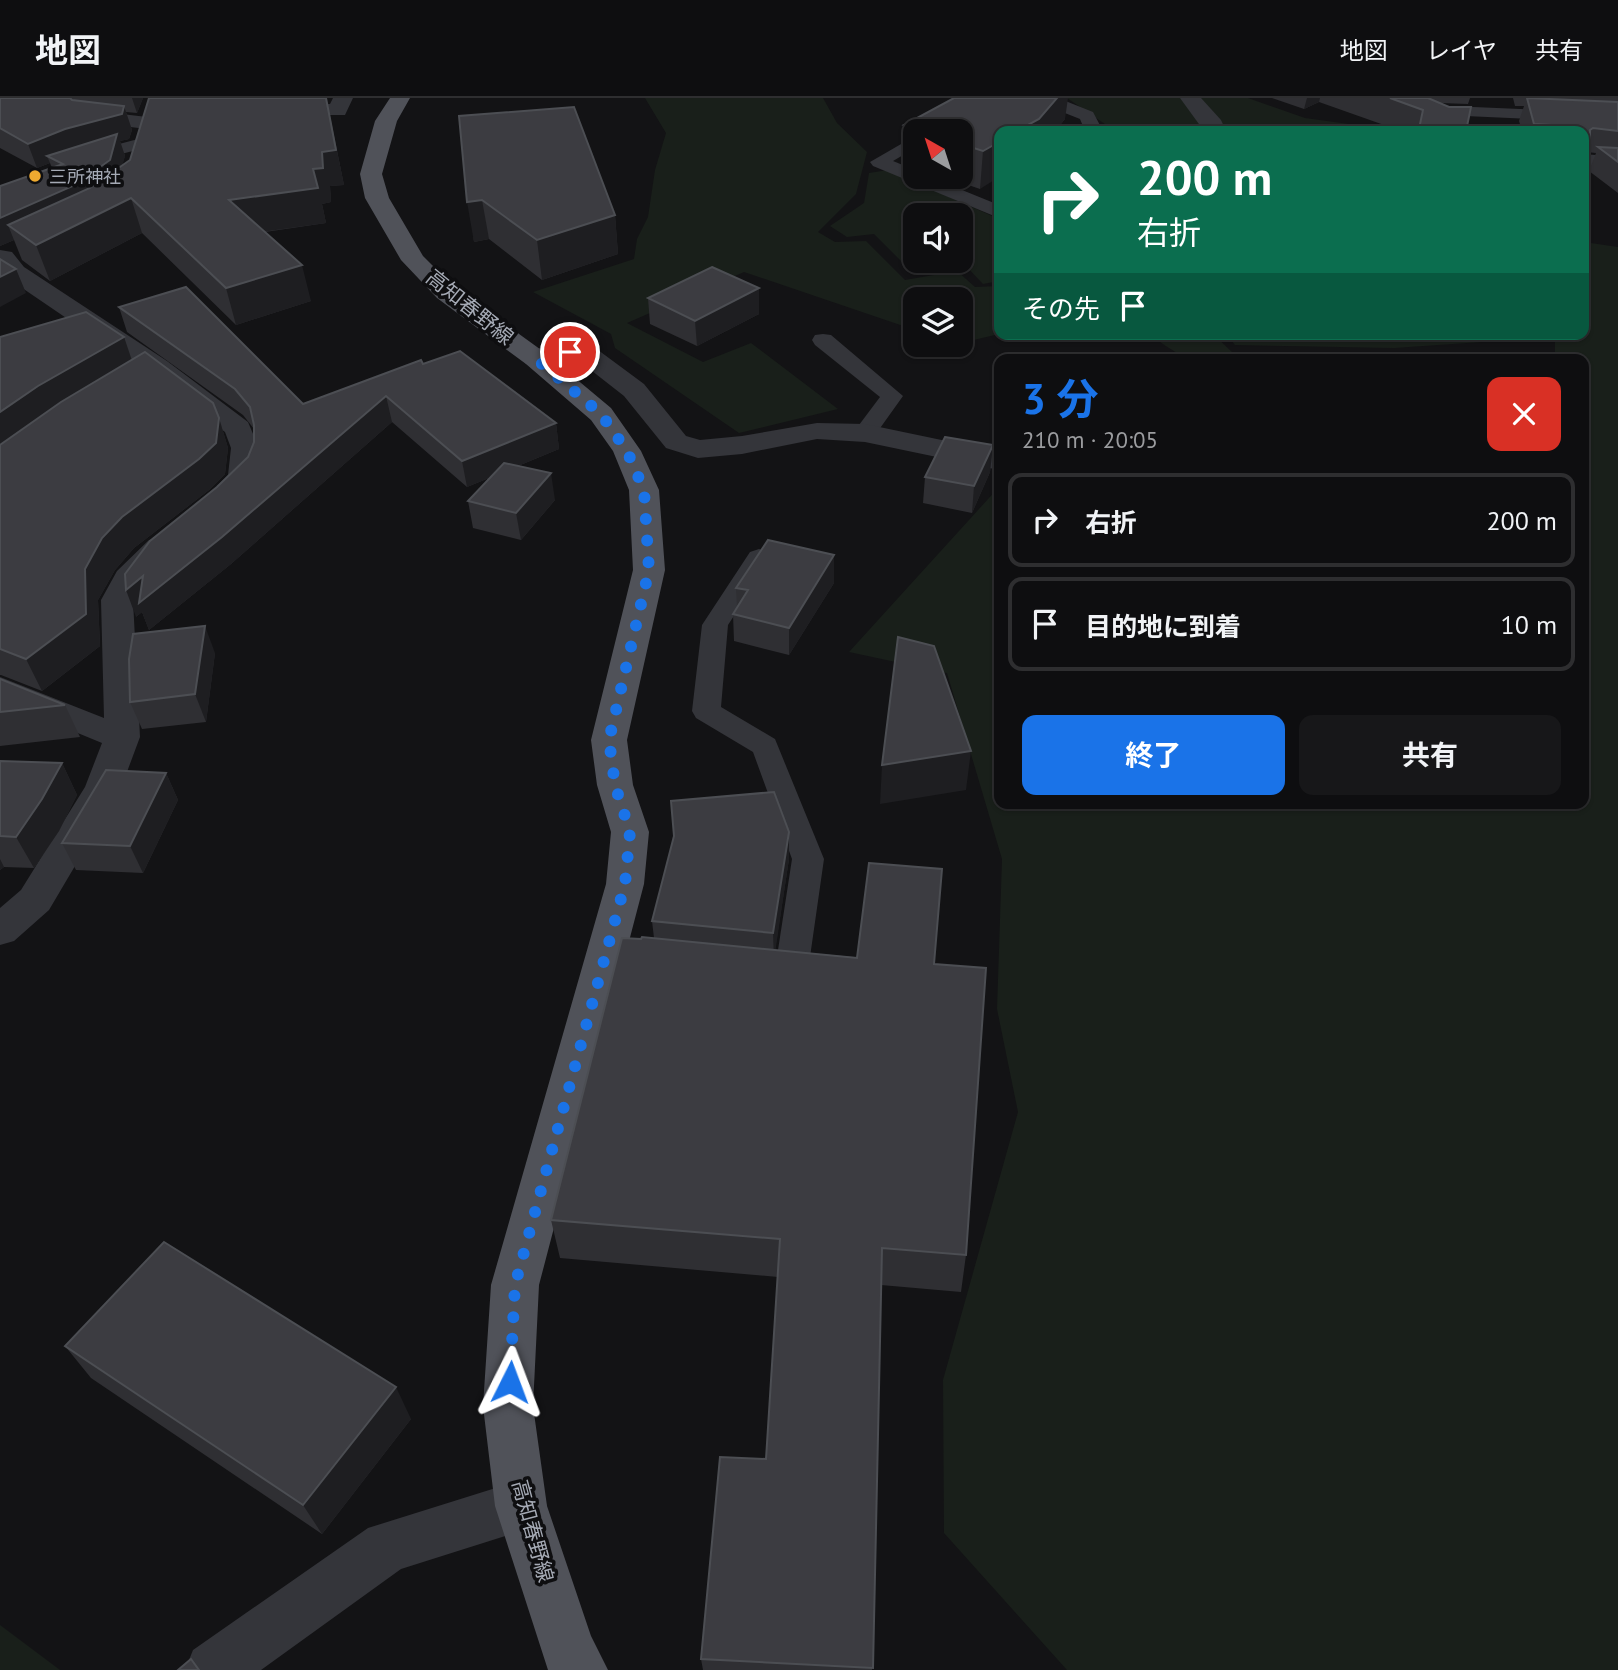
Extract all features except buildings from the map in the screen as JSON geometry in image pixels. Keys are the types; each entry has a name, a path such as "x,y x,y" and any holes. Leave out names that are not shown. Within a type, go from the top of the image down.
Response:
{"main road":[{"name":"高知春野線","path":"400,98 386,121 376,148 371,174 377,198 413,260 446,293 535,358 601,414 627,451 644,490 649,570 609,740 615,785 630,832 618,959 515,1285 508,1406 522,1506 568,1651 580,1670"}],"street":[{"path":"258,109 338,111 343,98"},
{"path":"1190,98 1213,126"},
{"path":"1404,109 1447,126"},
{"path":"88,116 150,127"},
{"path":"1589,161 1618,164"},
{"path":"0,930 35,900 58,866 103,788 122,737 117,600 128,578 147,557 222,498 242,477 245,448 238,428 145,374 11,259"},
{"path":"535,358 556,351 585,353 634,390 676,442 698,449 742,445 817,431 865,433 994,460"},
{"path":"0,688 122,737"},
{"path":"214,1670 387,1547 522,1506"}],"lane":[{"path":"1044,98 1087,116 1092,126"},
{"path":"1404,109 1618,118"},
{"path":"69,164 150,127"},
{"path":"903,148 879,162 903,172"},
{"path":"944,189 994,210"},
{"path":"823,340 892,396 865,433"},
{"path":"751,974 790,978 808,859 765,746 706,711 715,625 760,555 783,558"}],"shaded area":[{"path":"645,98 823,98 837,123 867,152 856,194 818,232 835,242 866,241 905,280 959,273 975,287 994,286 994,335 973,340 973,287 903,287 903,326 744,272 627,323 703,362 751,343 838,409 739,433 615,348 611,334 533,292 634,259 637,239 648,217 655,170 666,133"},
{"path":"1067,98 1248,98 1305,118 1363,126 1108,126"},
{"path":"888,170 903,177 903,189 931,189 963,203 903,203 903,263 874,234 847,237 830,226 864,203 869,173"},
{"path":"973,208 994,217 994,282 983,284 973,273"},
{"path":"1589,243 1618,247 1618,1670 1067,1670 944,1533 943,1380 1018,1112 997,1009 1002,859 947,673 849,652 994,492 994,809 1589,809 1589,354 1555,354 1555,340 1589,340"},
{"path":"1158,340 1219,340 1233,353 1179,354"},
{"path":"1231,340 1511,340 1394,348 1235,345"},
{"path":"0,1625 60,1670 0,1670"}],"place":[{"name":"三所神社","path":"35,176"}],"route":[{"path":"510,1382 515,1285 625,884 630,832 615,785 609,740 649,570 644,490 627,451 601,414 535,358 556,351 570,352"}]}
